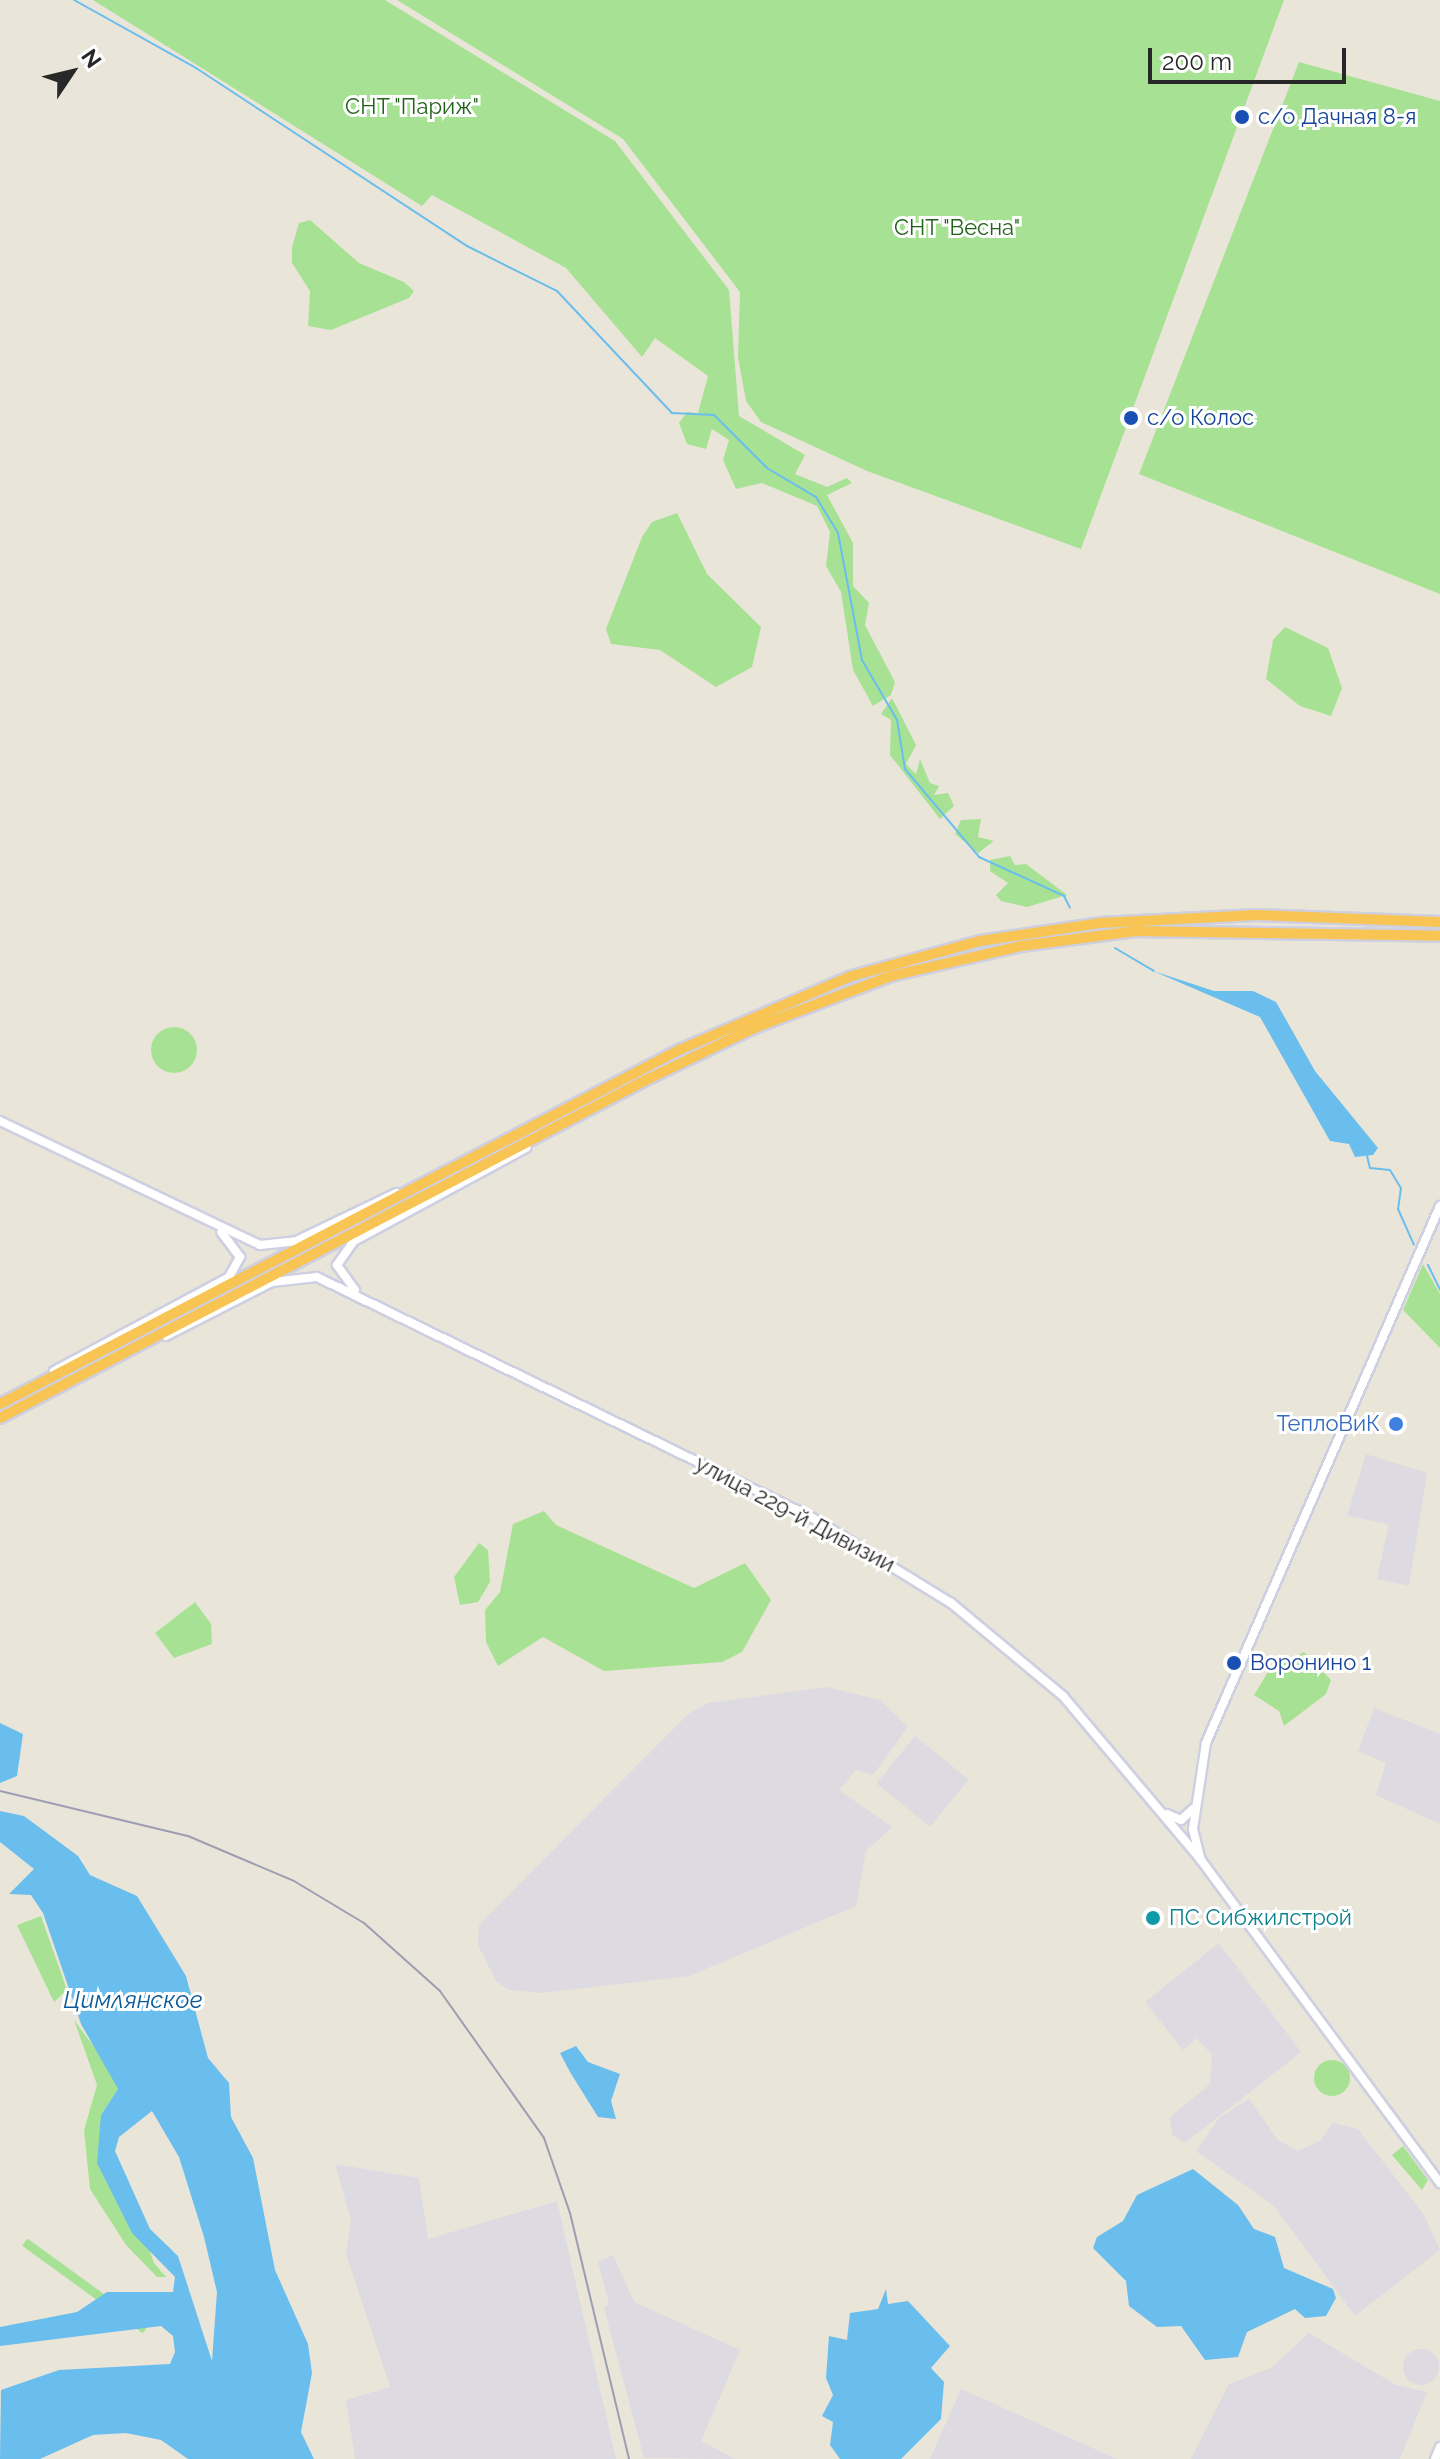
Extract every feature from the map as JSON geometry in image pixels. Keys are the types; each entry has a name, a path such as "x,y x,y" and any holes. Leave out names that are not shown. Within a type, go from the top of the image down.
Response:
{"highway":[{"path":"0,1404 420,1184 750,1016 930,953 1136,920 1440,922"},
{"path":"0,1418 580,1115 789,1013 984,953 1209,928 1440,936"}],"street":[{"path":"372,1302 339,1274 346,1247 580,1115"},
{"path":"0,1121 260,1245 287,1244 420,1184"},
{"path":"1201,1860 1193,1829 1193,1809 1206,1743 1440,1206"},
{"path":"14,1397 229,1277 239,1253 211,1224"},
{"path":"126,1352 297,1275 372,1302"},
{"name":"улица 229-й Дивизии","path":"372,1302 881,1558 951,1603 1063,1696 1159,1809 1201,1860 1440,2183"},
{"path":"1159,1809 1176,1820 1193,1809"},
{"path":"1159,1809 1193,1829"},
{"path":"1435,2459 1440,2447"}],"shaded area":[{"path":"1366,1454 1427,1473 1409,1586 1377,1579 1389,1524 1347,1516"},
{"path":"827,1687 880,1700 908,1727 873,1775 856,1770 839,1790 892,1827 866,1851 856,1906 689,1976 541,1993 509,1990 496,1981 478,1945 479,1925 688,1714 708,1703"},
{"path":"1374,1708 1440,1734 1440,1824 1376,1795 1386,1763 1358,1751"},
{"path":"915,1736 969,1779 930,1827 877,1783"},
{"path":"1219,1943 1301,2052 1185,2143 1172,2135 1170,2117 1210,2084 1212,2055 1197,2038 1183,2050 1145,2002"},
{"path":"1249,2099 1278,2140 1298,2151 1320,2141 1333,2123 1358,2129 1424,2215 1440,2250 1355,2316 1274,2206 1196,2151 1219,2118"},
{"path":"335,2164 419,2178 428,2239 557,2201 616,2459 355,2459 346,2400 390,2387 346,2254 351,2220"},
{"path":"613,2255 634,2302 740,2350 701,2441 735,2459 644,2458 604,2308 609,2304 598,2262"},
{"path":"1309,2333 1396,2385 1427,2392 1400,2459 1191,2459 1229,2384 1271,2368"},
{"path":"1421,2349 1434,2354 1439,2367 1434,2380 1421,2385 1408,2380 1403,2367 1408,2354"},
{"path":"961,2389 1117,2459 930,2459"}],"green space":[{"name":"СНТ \"Париж\"","path":"93,0 385,0 615,141 729,290 739,416 805,455 795,474 827,487 847,478 852,483 827,495 853,543 853,586 869,603 865,625 895,682 891,695 873,706 853,670 841,592 826,566 830,532 817,506 762,483 736,489 723,460 729,440 712,429 706,449 687,444 679,423 687,412 698,413 708,376 655,338 642,357 566,268 432,195 422,206"},
{"name":"СНТ \"Весна\"","path":"397,0 1284,0 1081,549 867,471 761,422 746,401 738,357 740,292 623,139"},
{"path":"1299,62 1440,101 1440,594 1139,474"},
{"path":"310,220 359,263 404,282 414,291 409,298 331,330 308,326 310,291 292,263 292,247 299,223"},
{"path":"677,513 707,574 761,627 752,667 716,687 660,650 611,644 606,629 642,537 652,522"},
{"path":"1285,627 1328,648 1342,688 1331,716 1300,706 1266,679 1273,640"},
{"path":"892,698 916,745 906,764 916,774 920,759 930,783 939,786 934,795 948,793 954,806 940,819 890,755 891,720 881,714"},
{"path":"981,819 978,837 994,841 978,853 955,834 961,820"},
{"path":"1010,856 1015,865 1026,864 1067,895 1027,907 1001,901 996,895 1008,883 990,871 990,860"},
{"path":"174,1027 190,1034 197,1050 190,1066 174,1073 158,1066 151,1050 158,1034"},
{"path":"1423,1264 1440,1294 1440,1348 1403,1310"},
{"path":"544,1511 556,1525 694,1588 745,1563 771,1600 742,1652 722,1662 604,1671 543,1637 498,1666 486,1642 485,1610 500,1592 513,1524"},
{"path":"479,1543 488,1550 490,1582 478,1602 460,1605 454,1577"},
{"path":"195,1602 211,1624 212,1644 174,1658 155,1633"},
{"path":"1304,1652 1331,1680 1326,1694 1284,1726 1279,1711 1254,1695 1268,1672"},
{"path":"41,1916 67,1990 54,2002 17,1925"},
{"path":"74,2020 114,2074 118,2089 101,2115 154,2263 166,2277 157,2277 126,2245 90,2189 84,2130 97,2085"},
{"path":"1332,2060 1345,2065 1350,2078 1345,2091 1332,2096 1319,2091 1314,2078 1319,2065"},
{"path":"1403,2146 1428,2180 1422,2190 1392,2155"},
{"path":"27,2238 148,2326 143,2333 22,2246"}],"water":[{"path":"1153,971 1214,991 1253,991 1276,1002 1315,1071 1378,1148 1373,1155 1355,1157 1349,1144 1330,1141 1260,1017"},
{"path":"0,1723 23,1734 17,1776 0,1783"},
{"name":"Цимлянское","path":"0,1811 24,1816 78,1856 90,1875 137,1896 186,1976 208,2058 229,2083 231,2117 253,2158 275,2270 308,2344 312,2373 301,2432 314,2459 188,2459 161,2440 126,2433 93,2435 40,2459 0,2459 1,2390 59,2370 170,2364 175,2352 173,2336 161,2326 0,2346 0,2327 77,2312 107,2292 173,2292 175,2277 132,2233 97,2163 101,2115 118,2089 81,2024 43,1913 31,1895 9,1894 34,1869 0,1842","holes":["152,2111 179,2157 217,2292 212,2361 178,2256 150,2229 115,2151 119,2137"]},
{"path":"576,2046 588,2062 620,2074 611,2101 616,2119 598,2117 570,2072 560,2053"},
{"path":"1193,2169 1238,2205 1254,2229 1275,2237 1284,2268 1333,2289 1336,2298 1326,2316 1305,2318 1295,2309 1247,2332 1238,2357 1205,2360 1181,2326 1157,2327 1129,2306 1126,2281 1093,2248 1097,2237 1123,2221 1137,2195"},
{"path":"886,2289 888,2304 908,2301 950,2346 931,2368 944,2382 941,2419 901,2459 840,2459 830,2445 833,2422 822,2416 833,2395 826,2378 829,2336 847,2340 850,2313 878,2309"}],"waterway":[{"path":"74,0 196,68 467,246 557,291 672,413 714,415 767,468 816,497 838,533 862,660 897,720 905,769 979,857 1064,896 1070,908"},
{"path":"1115,948 1154,971"},
{"path":"1367,1156 1370,1168 1390,1170 1401,1188 1398,1209 1414,1245"},
{"path":"1428,1265 1440,1290"}],"railway":[{"path":"0,1791 188,1836 294,1881 364,1923 440,1991 544,2138 570,2213 629,2459"}],"place":[{"name":"с/о Дачная 8-я","path":"1242,117"},
{"name":"с/о Колос","path":"1131,418"},
{"name":"ТеплоВиК","path":"1396,1424"},
{"name":"Воронино 1","path":"1234,1663"},
{"name":"ПС Сибжилстрой","path":"1153,1918"}]}
